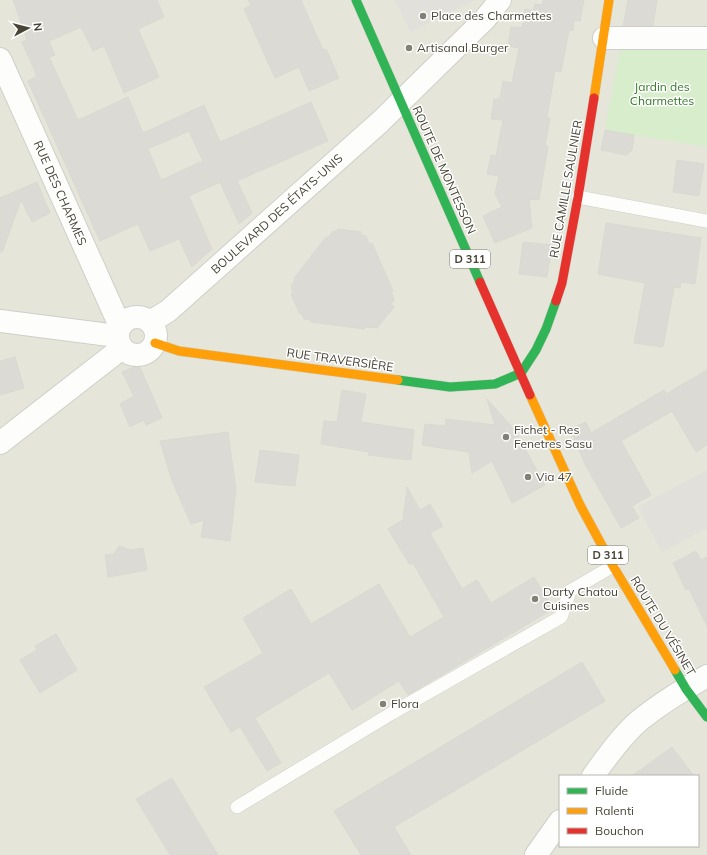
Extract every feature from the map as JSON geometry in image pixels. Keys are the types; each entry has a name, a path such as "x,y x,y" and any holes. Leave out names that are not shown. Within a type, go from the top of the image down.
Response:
{"main road":[{"name":"ROUTE DE MONTESSON","path":"356,0 423,154 522,373 539,416"},
{"name":"RUE CAMILLE SAULNIER","path":"522,373 536,350 546,329 562,283 578,198 609,0"},
{"name":"RUE TRAVERSIÈRE","path":"155,343 179,351 450,387 495,384 522,373"},
{"name":"ROUTE DU VÉSINET","path":"539,416 580,505 613,566 686,688 707,717"}],"street":[{"name":"BOULEVARD DES ÉTATS-UNIS","path":"150,322 168,311 380,122 485,18 500,0"},
{"path":"604,38 707,38"},
{"name":"RUE DES CHARMES","path":"0,59 120,337"},
{"path":"0,442 120,337 126,320 132,317 145,319 150,322 154,328 156,337 155,343 146,353 133,355 127,353 120,337"},
{"path":"0,321 120,337"},
{"path":"594,775 611,752 639,721 666,701 707,676"},
{"path":"536,855 559,822"}],"lane":[{"path":"578,198 707,220"},
{"path":"237,808 392,713 561,617 570,591 613,566"}],"shaded area":[{"path":"0,0 707,0 707,855 0,855"},
{"name":"Place des Charmettes","path":"395,0 475,0 411,32"},
{"path":"707,470 707,528 662,552 638,507"}],"green space":[{"name":"Jardin des Charmettes","path":"707,49 707,147 605,130 620,50"}],"building":[{"path":"13,0 157,0 164,17 138,29 159,77 124,93 104,46 93,51 81,27 49,41 55,55 49,57 78,120 128,97 143,133 204,105 220,142 311,102 328,141 237,181 252,213 239,224 220,182 189,196 212,249 192,267 179,239 150,251 138,224 100,241 28,81 37,76 22,42 27,40","holes":["189,131 203,161 161,180 148,149"]},
{"path":"248,0 301,0 323,50 326,49 339,78 309,91 299,67 275,78 244,9 251,5"},
{"path":"543,0 584,0 580,21 574,20 573,31 569,30 561,72 555,71 547,117 550,118 545,146 548,146 539,200 529,199 532,228 495,243 483,216 502,207 495,194 499,176 487,174 491,155 496,156 503,120 491,119 494,99 500,99 503,81 512,83 519,48 508,46 511,27 522,28 525,9 533,11 535,4 542,5"},
{"path":"628,0 657,0 653,26 623,26"},
{"path":"605,130 634,135 632,150 626,155 601,150"},
{"path":"677,160 704,164 699,196 673,192"},
{"path":"37,182 50,213 32,222 21,200 2,252 0,252 0,198"},
{"path":"606,223 701,238 695,284 681,282 680,288 674,287 663,347 634,343 645,283 598,274"},
{"path":"338,229 361,232 361,235 366,236 369,244 372,243 393,291 391,292 394,300 391,304 394,307 377,328 365,327 364,329 311,322 311,320 304,319 302,314 300,314 291,294 293,292 291,286 295,280 294,278 326,237 328,238 333,231 336,232"},
{"path":"523,242 552,245 547,277 519,274"},
{"path":"15,357 24,388 0,395 0,361"},
{"path":"139,365 162,418 146,425 144,420 130,427 120,404 134,396 122,372"},
{"path":"707,370 707,445 696,452 672,411 621,441 651,495 632,506 639,518 621,528 585,464 570,429 586,422 591,433 664,390 666,394"},
{"path":"342,390 366,394 361,422 414,430 411,460 368,455 369,452 321,444 324,421 337,422"},
{"path":"487,399 514,429 545,485 512,503 492,461 472,473 469,452 422,445 425,424 445,426 446,419 495,425"},
{"path":"228,432 236,490 230,541 201,537 204,520 191,524 172,481 160,441"},
{"path":"260,450 299,455 295,486 255,482"},
{"path":"407,487 420,510 430,504 443,526 430,533 462,589 477,580 491,603 534,577 553,609 408,695 399,681 352,710 329,673 255,718 281,763 267,771 240,727 231,732 204,687 263,653 243,618 291,589 311,624 379,584 410,637 444,617 413,563 410,565 388,529 403,520"},
{"path":"119,546 130,550 143,548 147,570 108,577 105,555 114,554"},
{"path":"696,551 701,560 707,557 707,626 689,589 686,590 673,563"},
{"path":"56,634 77,670 40,693 20,660 37,650 35,646"},
{"path":"582,662 605,701 394,827 411,855 361,855 334,811"},
{"path":"672,747 693,775 633,775"},
{"path":"172,778 218,855 170,855 136,799"}],"traffic: fast":[{"path":"356,0 480,282"},
{"path":"398,380 450,387 495,384 521,373 536,350 546,329 556,301"},
{"path":"675,670 686,689 707,717"}],"traffic: slow":[{"path":"594,98 609,0"},
{"path":"155,343 179,351 398,380"},
{"path":"530,395 580,505 613,566 675,670"}],"traffic: jam":[{"path":"556,301 562,283 594,98"},
{"path":"480,282 530,395"}],"place":[{"name":"Place des Charmettes","path":"423,16"},
{"name":"Artisanal Burger","path":"409,48"},
{"name":"Fichet - Res Fenetres Sasu","path":"506,437"},
{"name":"Via 47","path":"528,477"},
{"name":"Darty Chatou Cuisines","path":"535,599"},
{"name":"Flora","path":"383,704"}]}
